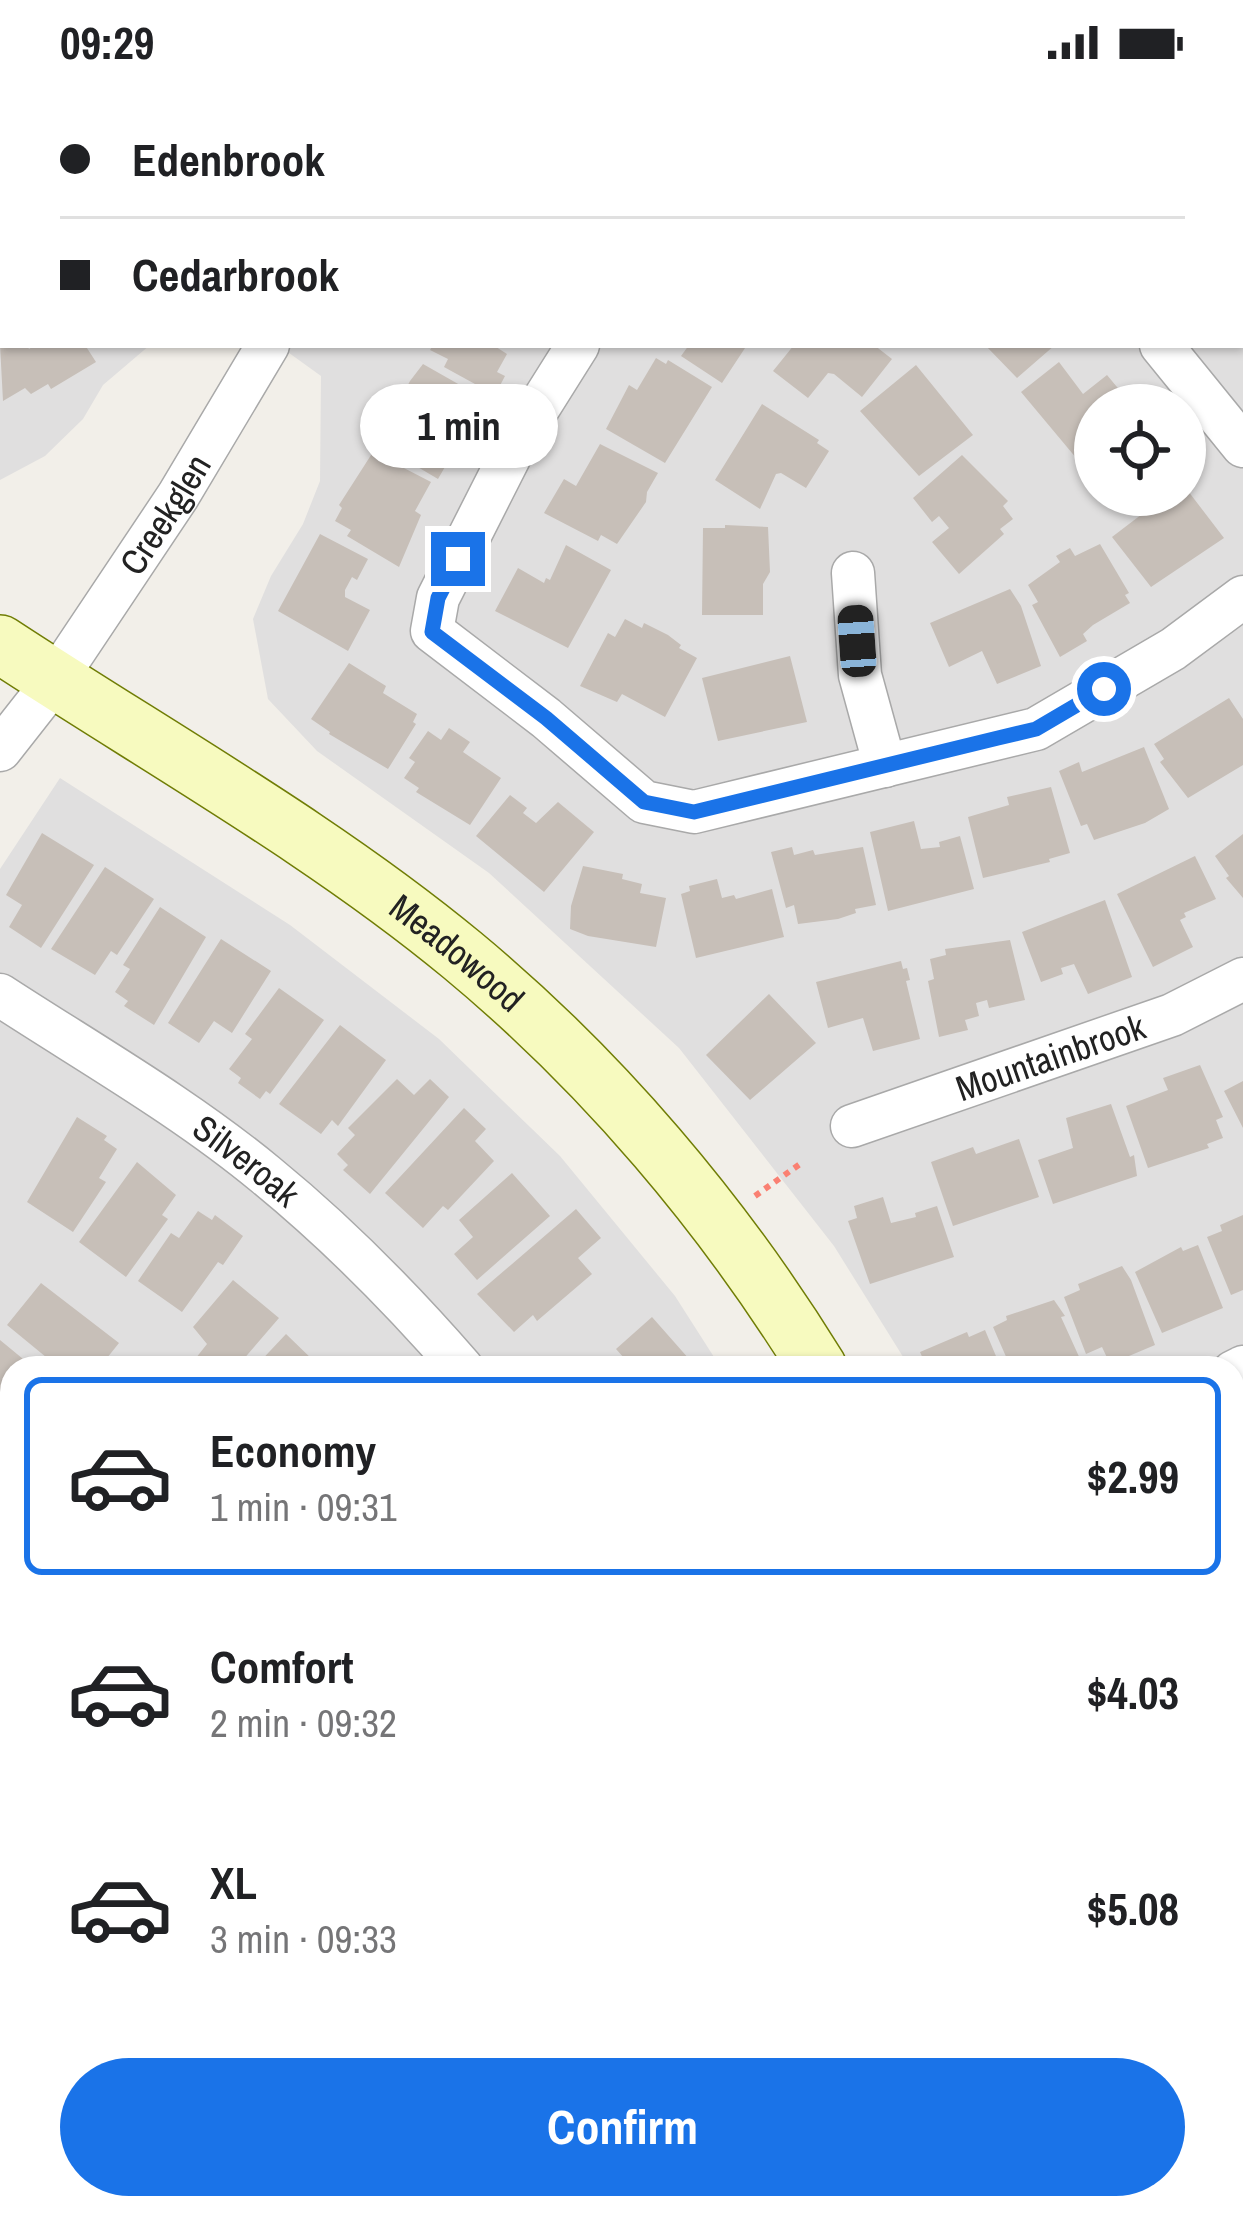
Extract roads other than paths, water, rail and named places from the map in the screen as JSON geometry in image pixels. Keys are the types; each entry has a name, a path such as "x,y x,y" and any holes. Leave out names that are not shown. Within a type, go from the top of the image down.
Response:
{"main road":[{"name":"Meadowood","path":"0,644 343,866 463,956 589,1075 685,1181 763,1279 811,1356"}],"street":[{"name":"Creekglen","path":"0,750 56,680 178,496 266,348"},
{"path":"576,348 487,500 438,598 432,632 546,718 644,802 694,812 1036,729 1173,650 1243,597"},
{"path":"1163,348 1243,446"},
{"path":"853,573 860,675 885,766"},
{"name":"Mountainbrook","path":"852,1126 1172,1015 1243,979"},
{"name":"Silveroak","path":"0,995 180,1112 264,1173 339,1240 450,1356"}]}
